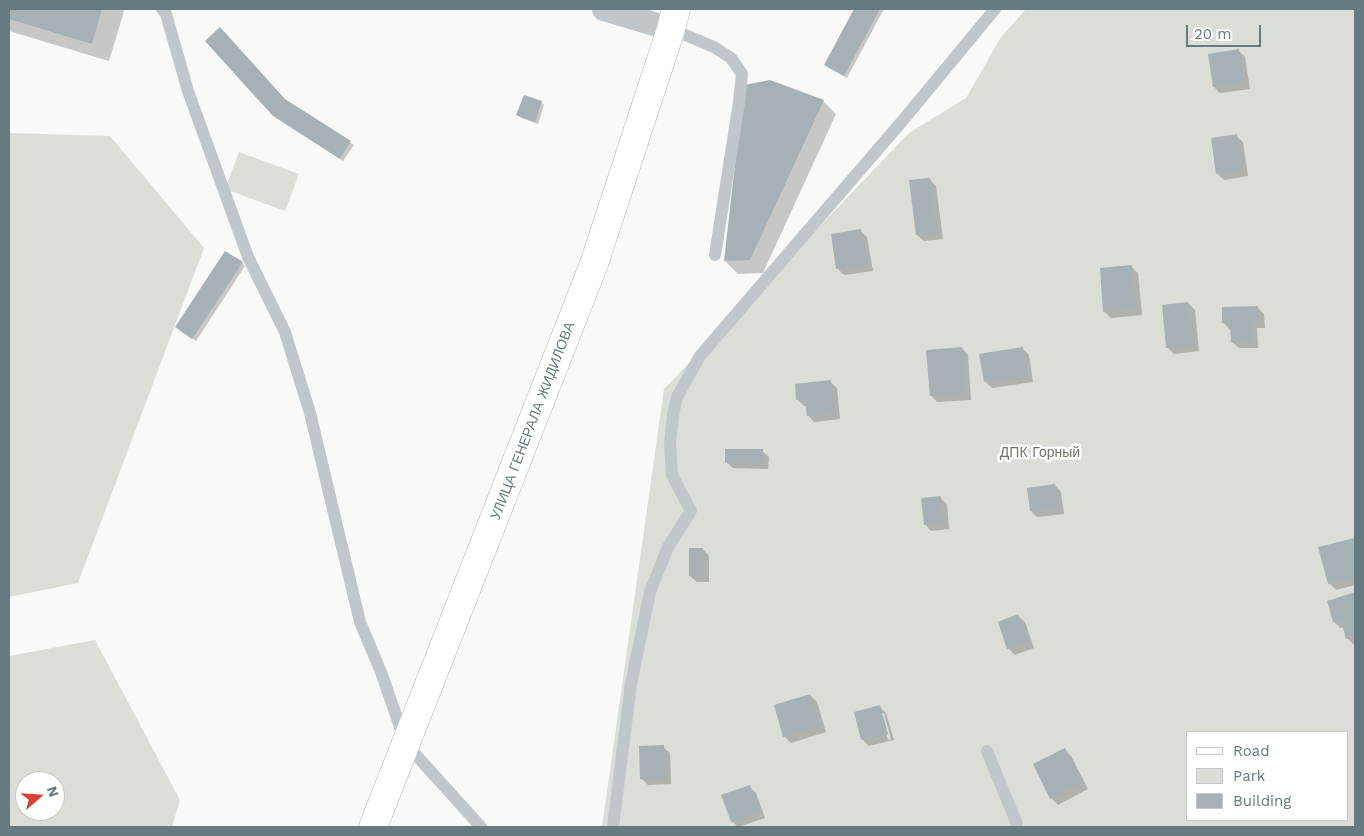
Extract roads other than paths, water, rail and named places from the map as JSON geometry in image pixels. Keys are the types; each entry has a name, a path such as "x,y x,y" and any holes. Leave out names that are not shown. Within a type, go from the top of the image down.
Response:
{"main road":[{"name":"УЛИЦА ГЕНЕРАЛА ЖИДИЛОВА","path":"372,827 594,264 674,19"}],"street":[{"path":"604,9 674,19"}],"lane":[{"path":"162,9 166,14 188,92 248,257 285,332 310,413 360,622 381,672 406,744 481,827"},
{"path":"613,827 631,684 650,592 668,547 691,511 672,474 670,444 677,396 700,356 904,119 995,9"},
{"path":"674,19 731,58 742,74 715,255"},
{"path":"987,750 1017,827"}],"park label":[{"name":"ДПК Горный","path":"1040,453"}]}
